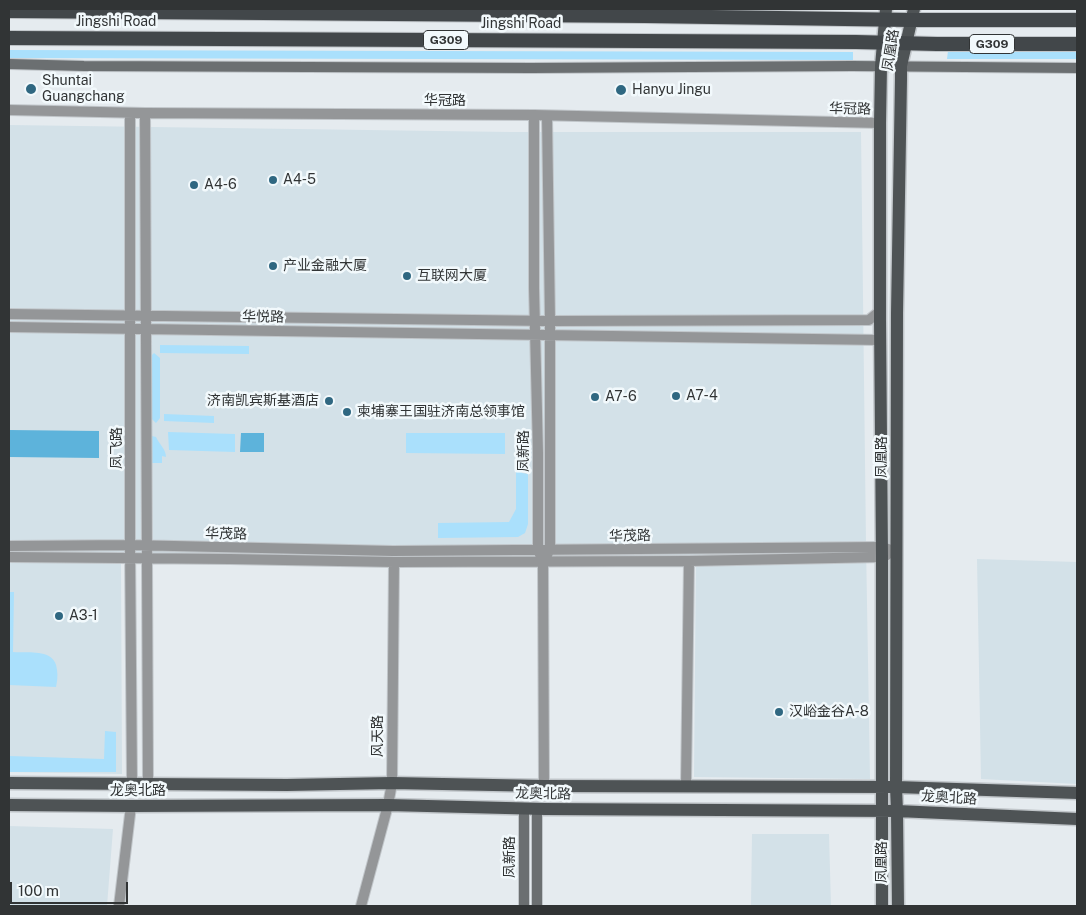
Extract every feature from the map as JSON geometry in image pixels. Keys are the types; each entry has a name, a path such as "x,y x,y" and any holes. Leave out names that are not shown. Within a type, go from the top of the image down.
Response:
{"highway":[{"name":"Jingshi Road","path":"9,11 912,14 1077,20"},
{"name":"Jingshi Road","path":"9,38 642,40 883,43"},
{"name":"G309","path":"883,43 1077,44"}],"main road":[{"name":"凤凰路","path":"882,906 880,123 881,66 885,14"},
{"name":"凤凰路","path":"898,906 896,787 897,313 901,66 912,14"},
{"path":"9,64 511,68 881,66 1077,68"},
{"name":"龙奥北路","path":"9,783 287,785 392,783 544,786 896,787 1077,793"},
{"name":"龙奥北路","path":"9,806 388,804 537,809 897,811 1077,820"},
{"name":"凤新路","path":"524,808 524,906"},
{"path":"537,809 537,906"}],"street":[{"name":"华冠路","path":"9,110 130,113 534,115 880,123"},
{"name":"凤飞路","path":"130,113 132,783"},
{"path":"145,113 148,783"},
{"name":"凤新路","path":"534,115 538,550 543,561 544,786"},
{"path":"543,561 550,550 550,321 547,116"},
{"path":"9,314 550,321 869,320 880,311"},
{"name":"华悦路","path":"9,327 880,340"},
{"name":"华茂路","path":"9,546 130,545 393,551 897,552"},
{"name":"华茂路","path":"9,557 394,562 689,561 882,552"},
{"path":"686,786 689,561"},
{"name":"风天路","path":"362,906 392,783 394,562"},
{"path":"119,906 131,806"}],"shaded area":[{"path":"9,50 853,52 853,60 9,58"},
{"path":"948,51 1077,51 1077,59 947,59"},
{"path":"9,125 510,132 861,132 870,779 694,777 696,555 121,564 122,774 9,772"},
{"path":"160,345 249,346 249,354 160,353"},
{"path":"154,353 160,358 160,418 156,423 151,418 152,355"},
{"path":"164,414 214,416 214,423 164,421"},
{"path":"9,430 99,431 99,458 9,457"},
{"path":"168,432 235,434 235,452 169,450"},
{"path":"241,433 264,433 264,452 240,452"},
{"path":"406,433 505,433 505,454 406,453"},
{"path":"152,436 156,437 165,451 166,457 162,456 162,463 152,463"},
{"path":"516,458 522,473 528,474 528,524 525,533 518,537 438,538 438,523 509,522 516,509"},
{"path":"977,559 1077,562 1077,784 981,779"},
{"path":"9,592 14,592 13,652 40,653 52,658 57,670 56,687 9,685"},
{"path":"105,731 116,732 116,772 9,772 9,756 104,759"},
{"path":"9,826 113,829 107,906 9,906"},
{"path":"752,834 829,834 831,906 751,906"}],"place":[{"name":"Shuntai Guangchang","path":"31,89"},
{"name":"Hanyu Jingu","path":"621,90"},
{"name":"A4-5","path":"273,180"},
{"name":"A4-6","path":"194,185"},
{"name":"产业金融大厦","path":"273,266"},
{"name":"互联网大厦","path":"407,276"},
{"name":"A7-4","path":"676,396"},
{"name":"A7-6","path":"595,397"},
{"name":"济南凯宾斯基酒店","path":"329,401"},
{"name":"柬埔寨王国驻济南总领事馆","path":"347,412"},
{"name":"A3-1","path":"59,616"},
{"name":"汉峪金谷A-8","path":"779,712"}]}
